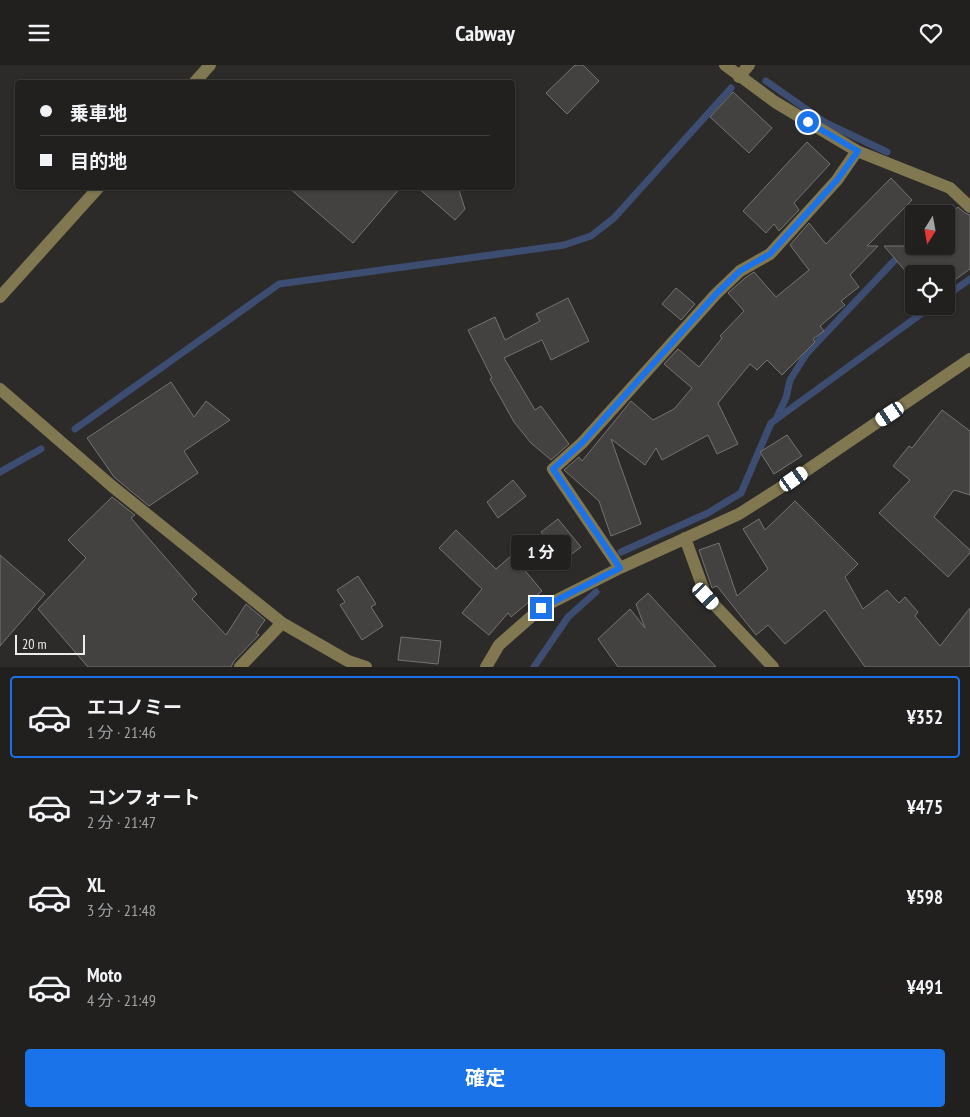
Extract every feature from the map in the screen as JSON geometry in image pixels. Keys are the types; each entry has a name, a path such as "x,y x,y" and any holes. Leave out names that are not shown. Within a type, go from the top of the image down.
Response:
{"street":[{"path":"197,80 210,65"},
{"path":"725,65 775,102 858,151 950,188 970,207"},
{"path":"739,77 749,65"},
{"path":"620,568 553,469 582,443 716,294 740,271 770,254 837,180 858,151"},
{"path":"0,297 96,190"},
{"path":"486,667 499,645 541,608 620,568 739,513 794,479 970,359"},
{"path":"0,389 112,487 282,623 348,661 366,667"},
{"path":"685,538 706,596 773,667"},
{"path":"240,667 282,623"}],"building":[{"path":"575,65 583,65 599,81 567,114 546,93"},
{"path":"733,92 772,128 749,153 710,117"},
{"path":"807,142 830,164 794,203 799,210 779,231 774,224 766,233 743,211"},
{"path":"891,178 912,200 905,205 867,246 878,246 850,275 859,287 841,301 845,305 820,326 824,331 813,339 815,342 782,375 767,360 757,370 750,364 718,403 738,444 717,454 708,435 662,460 656,448 645,465 611,439 641,524 611,536 599,501 564,470 579,457 582,461 631,401 653,420 674,409 692,388 664,364 678,349 699,367 722,338 720,336 744,311 728,293 745,278 754,272 776,297 809,270 790,245 809,223 826,244"},
{"path":"291,190 398,190 353,243"},
{"path":"420,190 459,190 465,209 455,220"},
{"path":"958,207 970,215 970,269 955,280 955,265 905,265 905,270 884,246 905,246 905,255 955,255 955,210"},
{"path":"676,288 695,304 681,320 662,304"},
{"path":"568,298 589,341 551,360 542,340 504,358 535,410 541,406 569,444 551,460 531,443 514,422 490,379 492,378 468,330 495,317 505,340 540,321 536,314"},
{"path":"171,382 194,417 206,401 230,420 184,451 198,473 149,506 114,477 87,438"},
{"path":"942,410 970,431 970,495 954,490 934,517 970,550 970,553 948,577 879,513 910,480 893,466 909,446 912,448"},
{"path":"787,435 802,456 774,474 760,452"},
{"path":"513,480 526,496 498,518 487,502"},
{"path":"112,497 135,515 131,518 197,594 192,599 226,635 246,604 265,620 256,633 259,635 234,661 231,667 88,667 38,609 86,558 68,540"},
{"path":"795,501 858,564 845,577 863,609 887,590 899,603 905,597 918,612 915,616 940,646 970,608 970,667 865,667 825,610 785,644 768,625 756,635 717,586 712,588 699,550 719,543 737,596 768,569 743,529 759,519 765,530"},
{"path":"558,519 581,547 564,560 541,532"},
{"path":"456,530 496,569 512,555 542,591 511,617 508,613 489,635 462,613 482,589 439,548"},
{"path":"0,555 45,594 0,646"},
{"path":"358,576 376,604 371,607 383,626 362,640 340,605 345,602 337,590"},
{"path":"648,593 716,667 618,667 598,639 630,609 645,628 636,604"},
{"path":"401,637 441,641 438,664 398,660"}],"waterway":[{"path":"766,81 826,123 887,152"},
{"path":"75,429 279,284 564,245 591,236 614,218 731,88"},
{"path":"777,417 786,398 790,380 807,353 905,251"},
{"path":"955,290 970,279"},
{"path":"621,552 708,513 741,493 771,423 920,315"},
{"path":"0,472 41,449"},
{"path":"534,667 568,617 596,592"}],"route":[{"path":"541,608 620,568 553,469 582,443 716,294 740,271 770,254 837,180 858,151 808,122"}]}
